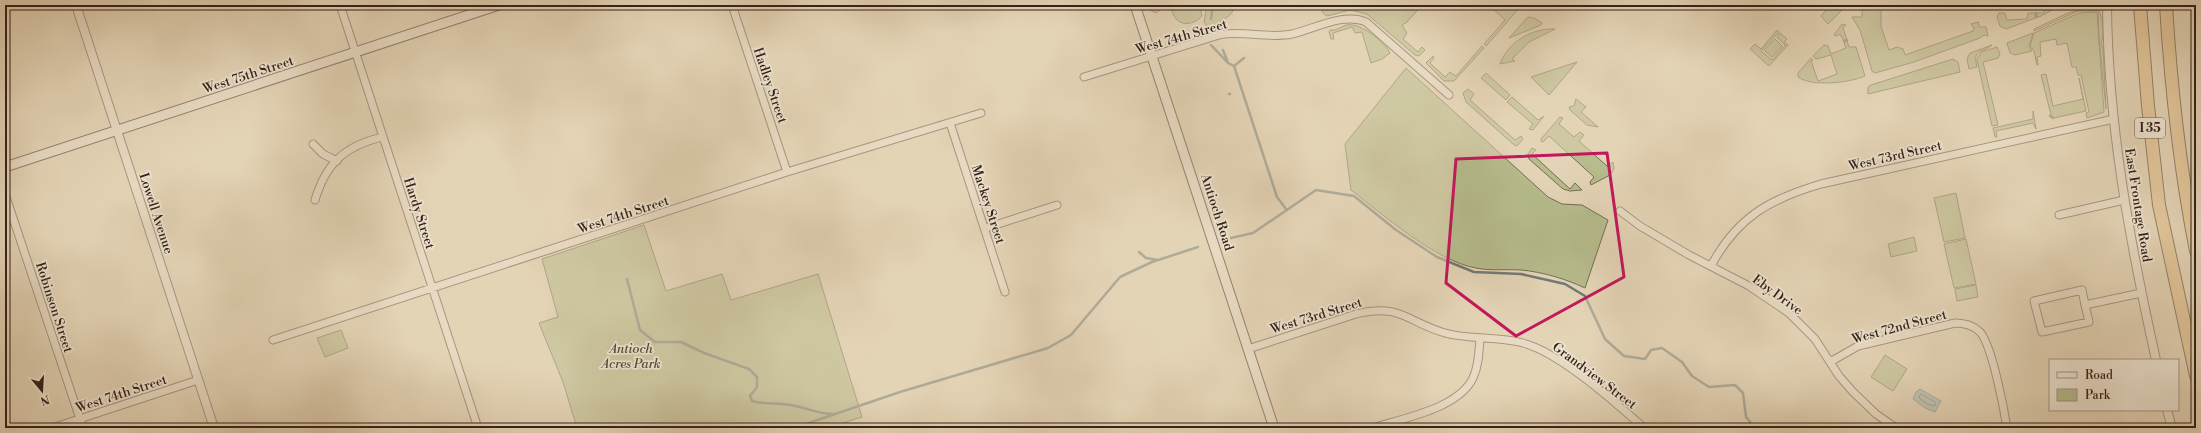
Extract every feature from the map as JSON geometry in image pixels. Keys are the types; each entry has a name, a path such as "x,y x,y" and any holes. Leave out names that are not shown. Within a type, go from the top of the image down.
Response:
{"highway":[{"name":"I 35","path":"2140,5 2148,106 2159,205 2196,376"},
{"name":"I 35","path":"2166,5 2170,64 2179,146 2196,251"}],"main road":[{"name":"West 75th Street","path":"5,167 499,5"},
{"name":"Antioch Road","path":"1134,5 1175,123 1274,428"}],"street":[{"name":"Lowell Avenue","path":"76,5 214,428"},
{"name":"Hardy Street","path":"340,5 431,288 478,428"},
{"name":"Hadley Street","path":"732,5 787,172"},
{"name":"East Frontage Road","path":"2107,5 2108,52 2114,119 2124,200 2141,293 2156,359"},
{"path":"2195,5 2196,19"},
{"name":"West 74th Street","path":"1084,77 1219,35 1236,33 1283,36 1353,18 1366,22 1449,95"},
{"name":"West 74th Street","path":"273,340 787,172 981,113"},
{"name":"West 73rd Street","path":"1711,266 1731,235 1760,209 1781,197 1828,183 2114,119"},
{"name":"Mackey Street","path":"950,123 986,228 1005,292"},
{"path":"315,200 326,172 337,161 353,148 382,137"},
{"path":"313,144 323,154 337,161"},
{"name":"Robinson Street","path":"5,194 82,428"},
{"path":"2059,215 2124,200"},
{"path":"986,228 1057,205"},
{"name":"Eby Drive","path":"1620,211 1640,226 1748,286 1789,313 1815,340 1853,392 1876,414 1896,428"},
{"path":"2082,290 2085,305 2089,322 2042,332 2034,301 2082,290"},
{"path":"2085,305 2141,293"},
{"name":"West 73rd Street","path":"1248,349 1371,310 1391,311"},
{"name":"Grandview Street","path":"1391,311 1405,314 1433,330 1452,335 1511,340 1542,350 1566,364 1641,427"},
{"name":"West 72nd Street","path":"1830,362 1858,346 1940,326 1963,323 1975,328 1985,338 2007,428"},
{"path":"1373,428 1439,406 1461,394 1474,377 1478,362 1480,338"},
{"name":"West 74th Street","path":"52,428 198,380"},
{"path":"2167,411 2172,428"}],"highlighted area":[{"path":"1607,153 1624,277 1516,336 1446,283 1456,159"}],"green space":[{"path":"1148,5 1167,5 1156,13 1150,10"},
{"path":"1169,5 1200,5 1202,16 1197,21 1183,23 1175,18"},
{"path":"1207,5 1234,5 1233,11 1230,14 1215,27 1209,29 1204,22"},
{"path":"1324,5 1326,10 1341,5 1422,5 1407,22 1402,25 1407,33 1403,39 1418,52 1422,47 1425,50 1419,56 1415,55 1367,14 1350,10 1327,16 1323,13 1320,6"},
{"path":"1489,5 1522,5 1486,46 1484,44 1505,20"},
{"path":"1830,5 1843,5 1844,8 1828,24 1821,16"},
{"path":"1862,5 1881,5 1881,26 1889,50 1897,47 1903,49 1905,55 1973,31 1974,28 1971,24 1978,22 1980,27 1986,27 1988,36 1984,35 1980,38 1914,62 1875,73 1872,71 1860,30 1852,17 1862,17"},
{"path":"2044,5 2062,5 2041,16 2006,29 2000,26 1997,17 1999,13 2005,13 2007,20 2027,19 2028,13 2035,13 2035,17 2037,17 2037,13 2044,13"},
{"path":"2089,6 2096,7 2097,11 2078,11 2034,31 2034,29 2068,13 2087,8"},
{"path":"2098,9 2103,26 2101,43 2103,49 2106,109 2099,39"},
{"path":"2097,12 2104,112 2087,118 2086,113 2089,112 2081,75 2078,75 2076,67 2072,67 2067,43 2057,45 2056,39 2040,42 2041,56 2037,57 2038,65 2034,51 2030,46 2034,33 2079,13"},
{"path":"1528,17 1534,18 1542,23 1541,25 1509,38"},
{"path":"1842,24 1846,25 1843,28 1847,40 1844,41 1840,34 1837,36 1834,35"},
{"path":"1346,25 1352,25 1366,30 1379,39 1390,53 1382,59 1371,63 1362,32 1355,33 1352,27 1333,33 1334,39 1331,39 1329,32 1330,30 1335,30"},
{"path":"1555,29 1529,42 1512,59 1515,61 1500,64 1509,49 1522,38 1538,31"},
{"path":"1777,30 1779,32 1761,51 1772,60 1785,45 1777,37 1780,33 1787,39 1784,42 1788,45 1769,66 1750,49 1755,44 1761,49"},
{"path":"2033,33 2029,46 2032,51 2015,55 2010,53 2007,43"},
{"path":"1775,39 1782,46 1772,57 1764,50"},
{"path":"1847,41 1849,47 1856,47 1865,76 1850,81 1831,83 1812,82 1798,77 1798,73 1811,58 1813,60 1811,61 1818,81 1837,74 1831,55 1816,59 1813,56 1824,45 1828,46 1831,54 1846,48 1844,42"},
{"path":"1992,45 1977,54 1977,67 1969,69 1967,59 1970,53"},
{"path":"1482,46 1484,48 1454,81 1444,81 1426,63 1433,56 1434,58 1430,63 1445,77 1450,72 1456,76"},
{"path":"1997,47 2000,54 1998,58 1983,62 1998,125 1992,126 1977,60 1981,52"},
{"path":"1953,59 1958,62 1960,72 1868,94 1868,87 1871,85"},
{"path":"1577,62 1549,95 1531,77"},
{"path":"1406,68 1548,197 1562,204 1582,205 1608,220 1585,288 1538,272 1481,269 1460,264 1427,247 1410,236 1351,190 1345,144"},
{"path":"1486,73 1510,95 1506,100 1481,78"},
{"path":"2046,74 2053,106 2083,99 2079,78 2086,111 2054,118 2051,115 2041,75"},
{"path":"1468,89 1474,94 1470,100 1515,140 1521,136 1523,139 1517,146 1466,102 1463,93"},
{"path":"1512,97 1538,120 1544,116 1533,130 1529,129 1533,124 1507,102"},
{"path":"1576,99 1586,107 1581,112 1598,127 1587,125 1570,110 1569,107 1574,106"},
{"path":"2033,111 2036,129 2033,123 1996,131 1997,137 1995,137 1993,128 2033,119"},
{"path":"1560,117 1563,118 1559,124 1574,137 1580,132 1584,135 1579,141 1607,166 1613,162 1614,169 1610,175 1591,185 1590,182 1594,177 1549,136 1543,142 1541,141 1541,139"},
{"path":"1532,148 1536,150 1532,154 1570,189 1575,183 1582,190 1570,191 1563,189 1529,159 1528,154"},
{"path":"1956,193 1965,238 1944,242 1934,198"},
{"name":"Antioch Acres Park","path":"644,225 666,291 722,274 731,300 818,274 862,417 827,428 577,428 563,382 539,323 558,317 542,259"},
{"path":"1914,237 1917,251 1891,257 1888,244"},
{"path":"1966,239 1976,284 1954,288 1944,244"},
{"path":"1976,285 1978,297 1957,301 1955,289"},
{"path":"341,330 348,348 325,357 317,338"},
{"path":"1885,355 1907,369 1893,391 1871,377"}],"water":[{"path":"1920,389 1941,401 1935,412 1925,408 1913,399 1916,392"}],"waterway":[{"path":"1211,19 1213,5"},
{"path":"1211,45 1228,63"},
{"path":"1223,50 1228,63 1234,66 1277,197 1286,209"},
{"path":"1234,66 1244,58"},
{"path":"1231,238 1253,233 1316,190 1354,196 1396,230 1437,257 1474,272 1521,274 1565,284 1585,296 1605,339 1624,356 1645,359 1651,350 1662,348 1682,362 1692,376 1709,387 1735,385 1743,393 1746,417 1755,428"},
{"path":"794,428 900,392 1048,348 1071,335 1120,277 1152,262 1198,247"},
{"path":"1139,252 1146,258 1158,260"},
{"path":"627,279 640,330 655,342 681,342 704,353 749,369 757,377 757,387 750,396 752,401 785,404 822,413 833,414"}]}
